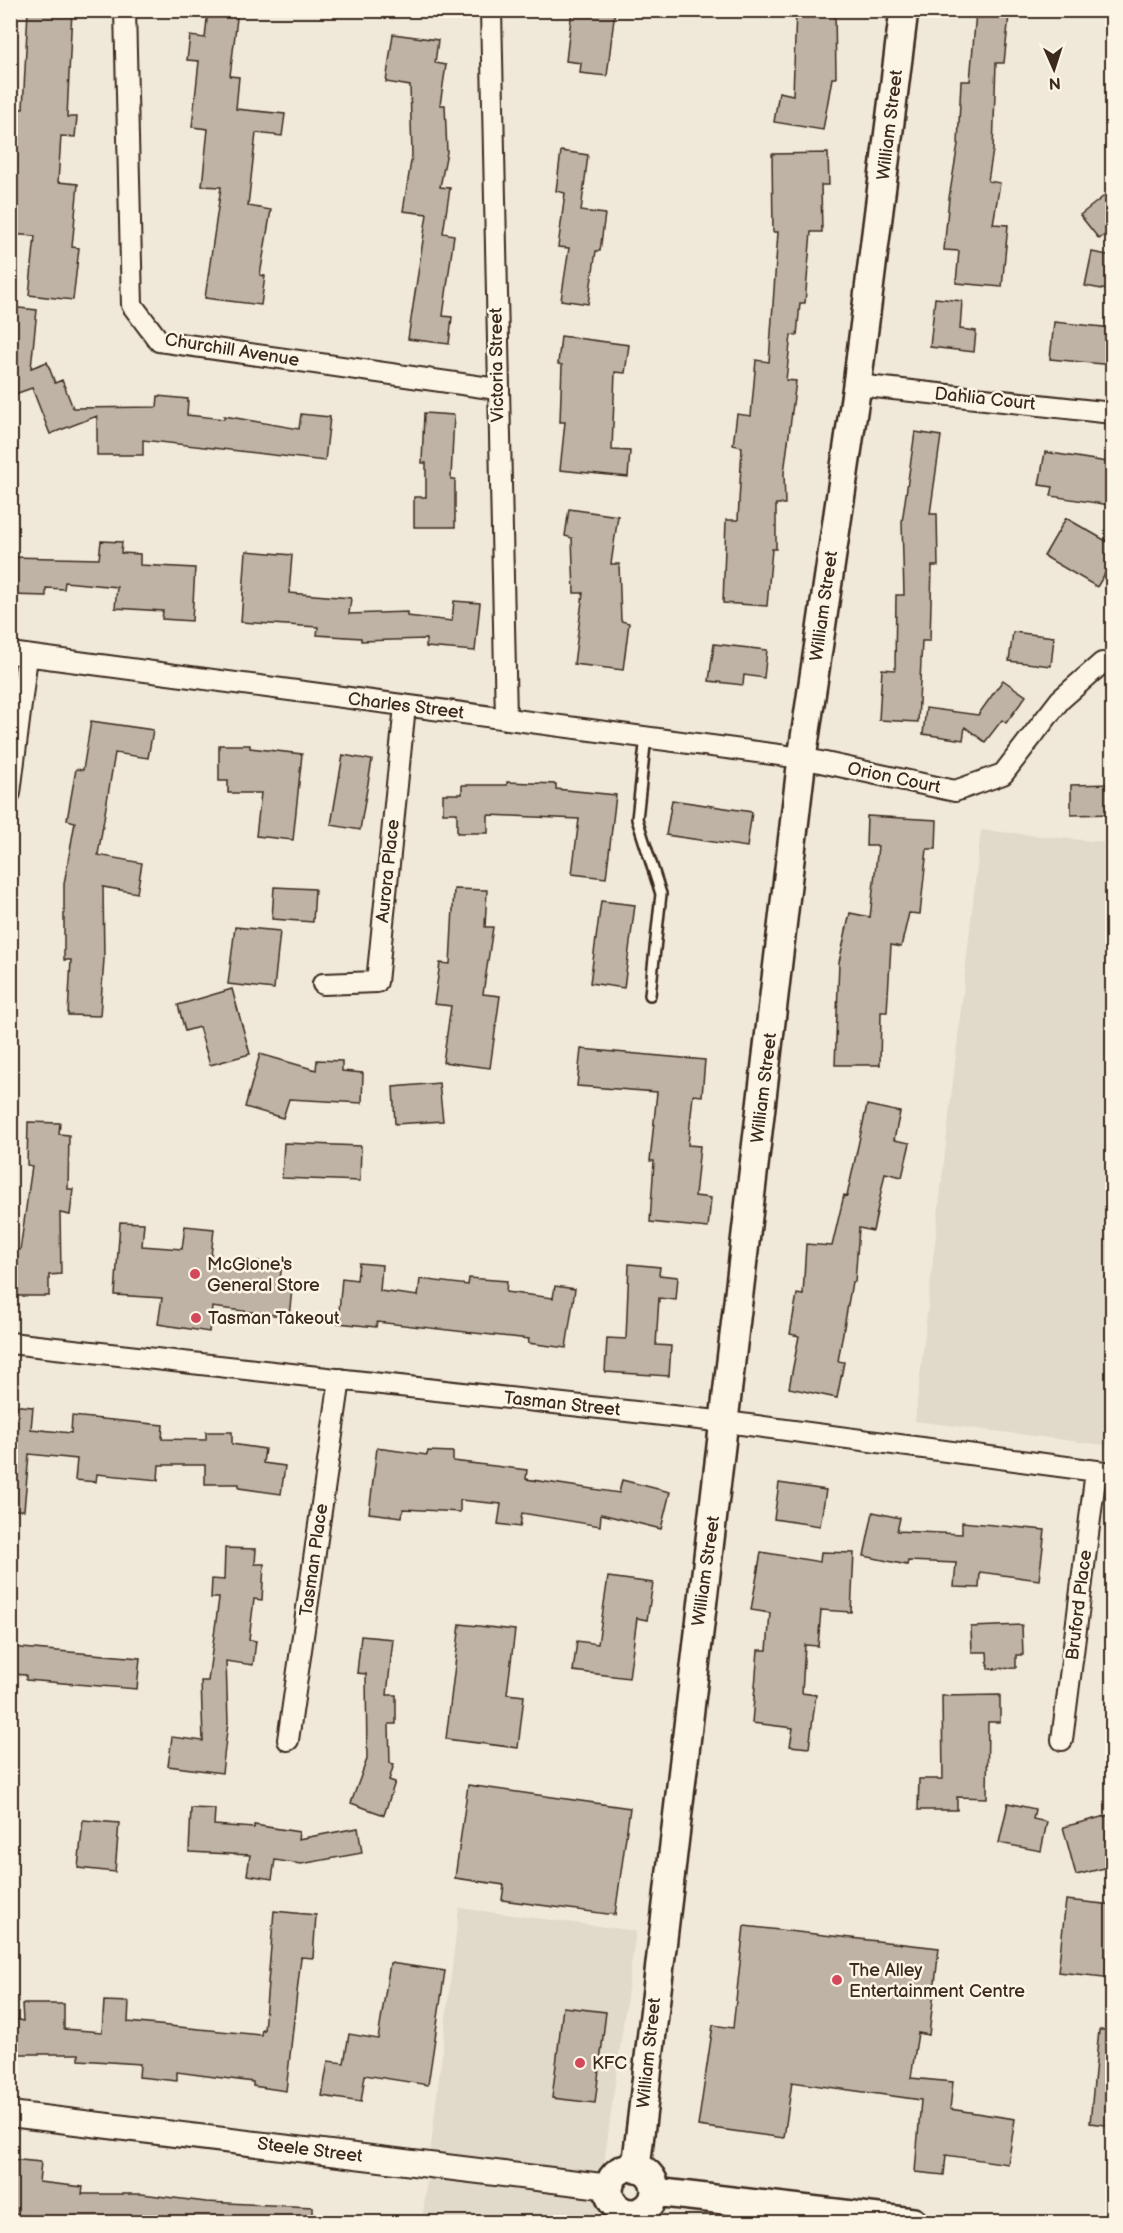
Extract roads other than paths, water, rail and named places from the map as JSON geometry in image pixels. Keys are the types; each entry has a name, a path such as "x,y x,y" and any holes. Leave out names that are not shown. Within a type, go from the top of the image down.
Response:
{"main road":[{"name":"William Street","path":"636,2168 693,1662 726,1422 802,758 857,385 904,10"},
{"path":"636,2168 650,2175 655,2192 646,2208 627,2217 613,2202 610,2187 616,2174 622,2170 636,2168"},
{"path":"655,2192 914,2223"}],"street":[{"name":"Churchill Avenue","path":"124,10 132,306 159,341 497,389"},
{"name":"Victoria Street","path":"491,10 497,389 506,719"},
{"name":"Dahlia Court","path":"857,385 1113,413"},
{"name":"Charles Street","path":"19,655 802,758"},
{"path":"10,793 19,655"},
{"name":"Orion Court","path":"802,758 955,791 1003,774 1060,700 1102,663 1113,665"},
{"name":"Aurora Place","path":"323,984 377,982 405,706"},
{"name":"Tasman Street","path":"10,1343 726,1422 1104,1472"},
{"name":"Tasman Place","path":"288,1740 340,1379"},
{"name":"Bruford Place","path":"1062,1740 1104,1472"},
{"name":"Steele Street","path":"10,2114 610,2187"}],"lane":[{"path":"646,736 637,819 662,894 650,995"}],"place":[{"name":"McGlone's General Store","path":"195,1274"},
{"name":"Tasman Takeout","path":"196,1318"},
{"name":"The Alley Entertainment Centre","path":"837,1980"},
{"name":"KFC","path":"580,2063"}]}
